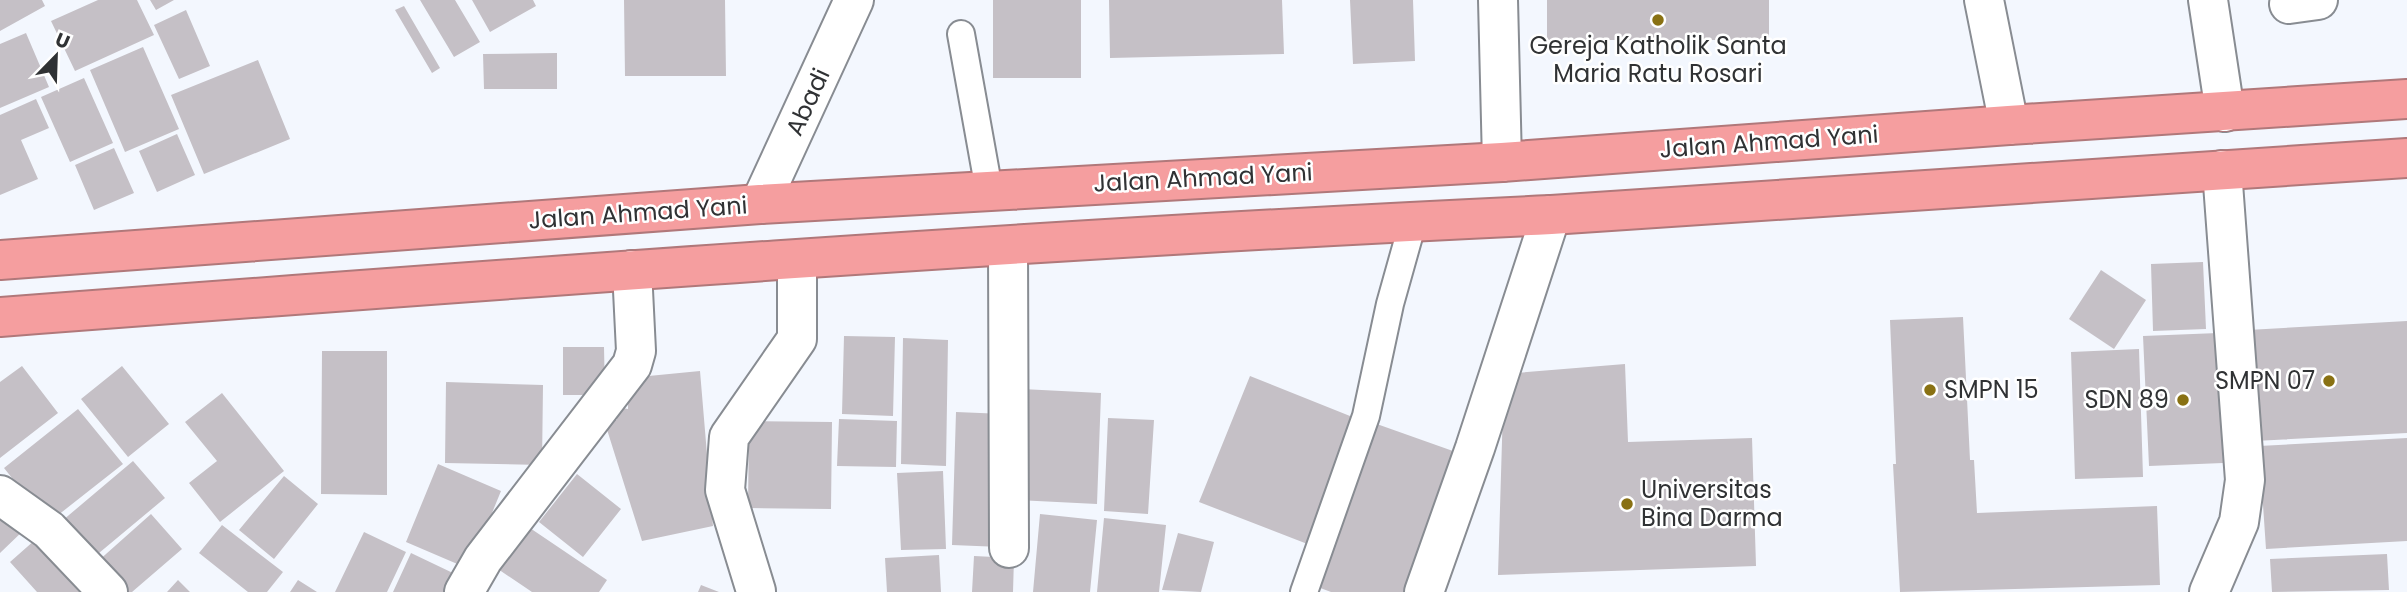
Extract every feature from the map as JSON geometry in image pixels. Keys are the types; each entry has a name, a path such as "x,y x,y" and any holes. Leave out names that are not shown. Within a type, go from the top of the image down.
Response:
{"highway":[{"name":"Jalan Ahmad Yani","path":"0,260 760,204 1502,162 2407,99"},
{"path":"0,317 632,270 1551,215 2407,159"}],"street":[{"name":"Abadi","path":"760,204 854,0"},
{"path":"1498,0 1502,162"},
{"path":"1984,0 2009,125"},
{"path":"2208,0 2225,112"},
{"path":"2209,592 2239,522 2245,480 2222,170"},
{"path":"1424,592 1480,436 1551,215"},
{"path":"1008,247 1009,548"},
{"path":"756,591 726,490 729,437 797,339 797,260"},
{"path":"464,592 483,559 632,365 636,351 632,270"},
{"path":"0,495 49,530 108,592"}],"lane":[{"path":"961,34 989,190"},
{"path":"1304,592 1366,416 1390,304 1413,222"}],"building":[{"path":"0,0 42,0 45,6 0,31"},
{"path":"98,0 137,0 154,35 75,71 51,21"},
{"path":"150,0 174,0 156,10"},
{"path":"420,0 455,0 480,42 454,57"},
{"path":"472,0 533,0 536,6 490,32"},
{"path":"624,0 725,0 726,76 625,76"},
{"path":"993,0 1081,0 1081,78 993,78"},
{"path":"1109,0 1282,0 1284,54 1110,58"},
{"path":"1350,0 1413,0 1415,61 1353,64"},
{"name":"Gereja Katholik Santa Maria Ratu Rosari","path":"1547,0 1769,0 1769,40 1547,40"},
{"path":"404,6 440,68 432,73 395,10"},
{"path":"186,10 210,66 179,79 154,25"},
{"path":"26,33 49,87 0,108 0,44"},
{"path":"143,47 179,129 125,152 90,70"},
{"path":"557,53 557,89 484,89 483,54"},
{"path":"258,60 290,139 204,174 171,95"},
{"path":"84,78 113,143 70,162 41,97"},
{"path":"36,99 49,128 21,140 38,179 0,195 0,115"},
{"path":"177,134 195,175 157,192 139,151"},
{"path":"114,148 134,193 94,210 75,165"},
{"path":"2203,262 2206,329 2153,331 2151,264"},
{"path":"2101,270 2146,300 2114,349 2069,319"},
{"name":"SMPN 15","path":"1963,317 1970,460 1974,460 1977,513 2157,506 2160,585 1900,592 1893,464 1896,464 1890,320"},
{"name":"SMPN 07","path":"2407,321 2407,433 2255,441 2248,330"},
{"name":"SDN 89","path":"2218,333 2223,463 2149,466 2143,336"},
{"path":"844,336 895,337 893,416 842,414"},
{"path":"903,338 948,340 946,466 901,464"},
{"path":"563,347 604,347 605,395 563,395"},
{"name":"SDN 89","path":"2139,349 2143,477 2075,479 2071,352"},
{"path":"322,351 387,351 387,495 321,494"},
{"name":"Universitas Bina Darma","path":"1625,364 1628,442 1752,438 1756,566 1498,575 1504,374"},
{"path":"22,366 58,413 0,458 0,382"},
{"path":"122,366 169,424 128,457 81,399"},
{"path":"700,371 713,526 642,541 604,420 617,420 617,407 628,409 628,378"},
{"path":"1250,376 1360,420 1310,545 1199,502"},
{"path":"446,382 543,385 542,465 445,463"},
{"path":"1022,389 1101,393 1097,504 1017,500"},
{"path":"222,393 284,471 220,522 189,483 217,461 185,422"},
{"path":"78,409 123,464 48,523 4,468"},
{"path":"956,412 1004,414 1001,547 952,545"},
{"path":"1108,418 1154,420 1148,514 1104,511"},
{"path":"839,419 897,421 896,467 837,466"},
{"path":"749,421 832,422 831,509 748,508"},
{"path":"1374,423 1467,456 1419,592 1331,592 1315,586"},
{"name":"SMPN 07","path":"2407,438 2407,541 2266,549 2259,446"},
{"path":"133,461 165,498 87,563 56,526"},
{"path":"438,464 501,491 469,569 406,542"},
{"path":"943,471 946,549 901,550 897,473"},
{"path":"577,474 621,509 583,557 539,522"},
{"path":"284,476 318,504 274,559 239,530"},
{"path":"0,504 25,529 0,553"},
{"path":"151,514 182,549 132,592 124,592 97,562"},
{"path":"1040,514 1097,520 1090,592 1033,592"},
{"path":"1104,518 1166,525 1159,592 1097,592"},
{"path":"524,524 607,580 599,592 532,592 495,567"},
{"path":"222,525 283,572 267,592 248,592 199,553"},
{"path":"44,532 91,592 37,592 10,562"},
{"path":"364,532 406,552 387,592 335,592"},
{"path":"1178,533 1214,542 1201,592 1162,590"},
{"path":"411,553 455,574 447,592 393,592"},
{"path":"2387,554 2389,590 2272,592 2270,559"},
{"path":"939,555 941,592 887,592 885,558"},
{"path":"974,556 1014,558 1013,592 972,592"},
{"path":"178,580 190,592 167,592"},
{"path":"298,580 317,592 290,592"},
{"path":"701,585 719,592 698,592"}],"place":[{"name":"Gereja Katholik Santa Maria Ratu Rosari","path":"1658,20"},
{"name":"SMPN 07","path":"2329,381"},
{"name":"SMPN 15","path":"1930,390"},
{"name":"SDN 89","path":"2183,400"},
{"name":"Universitas Bina Darma","path":"1627,504"}]}
